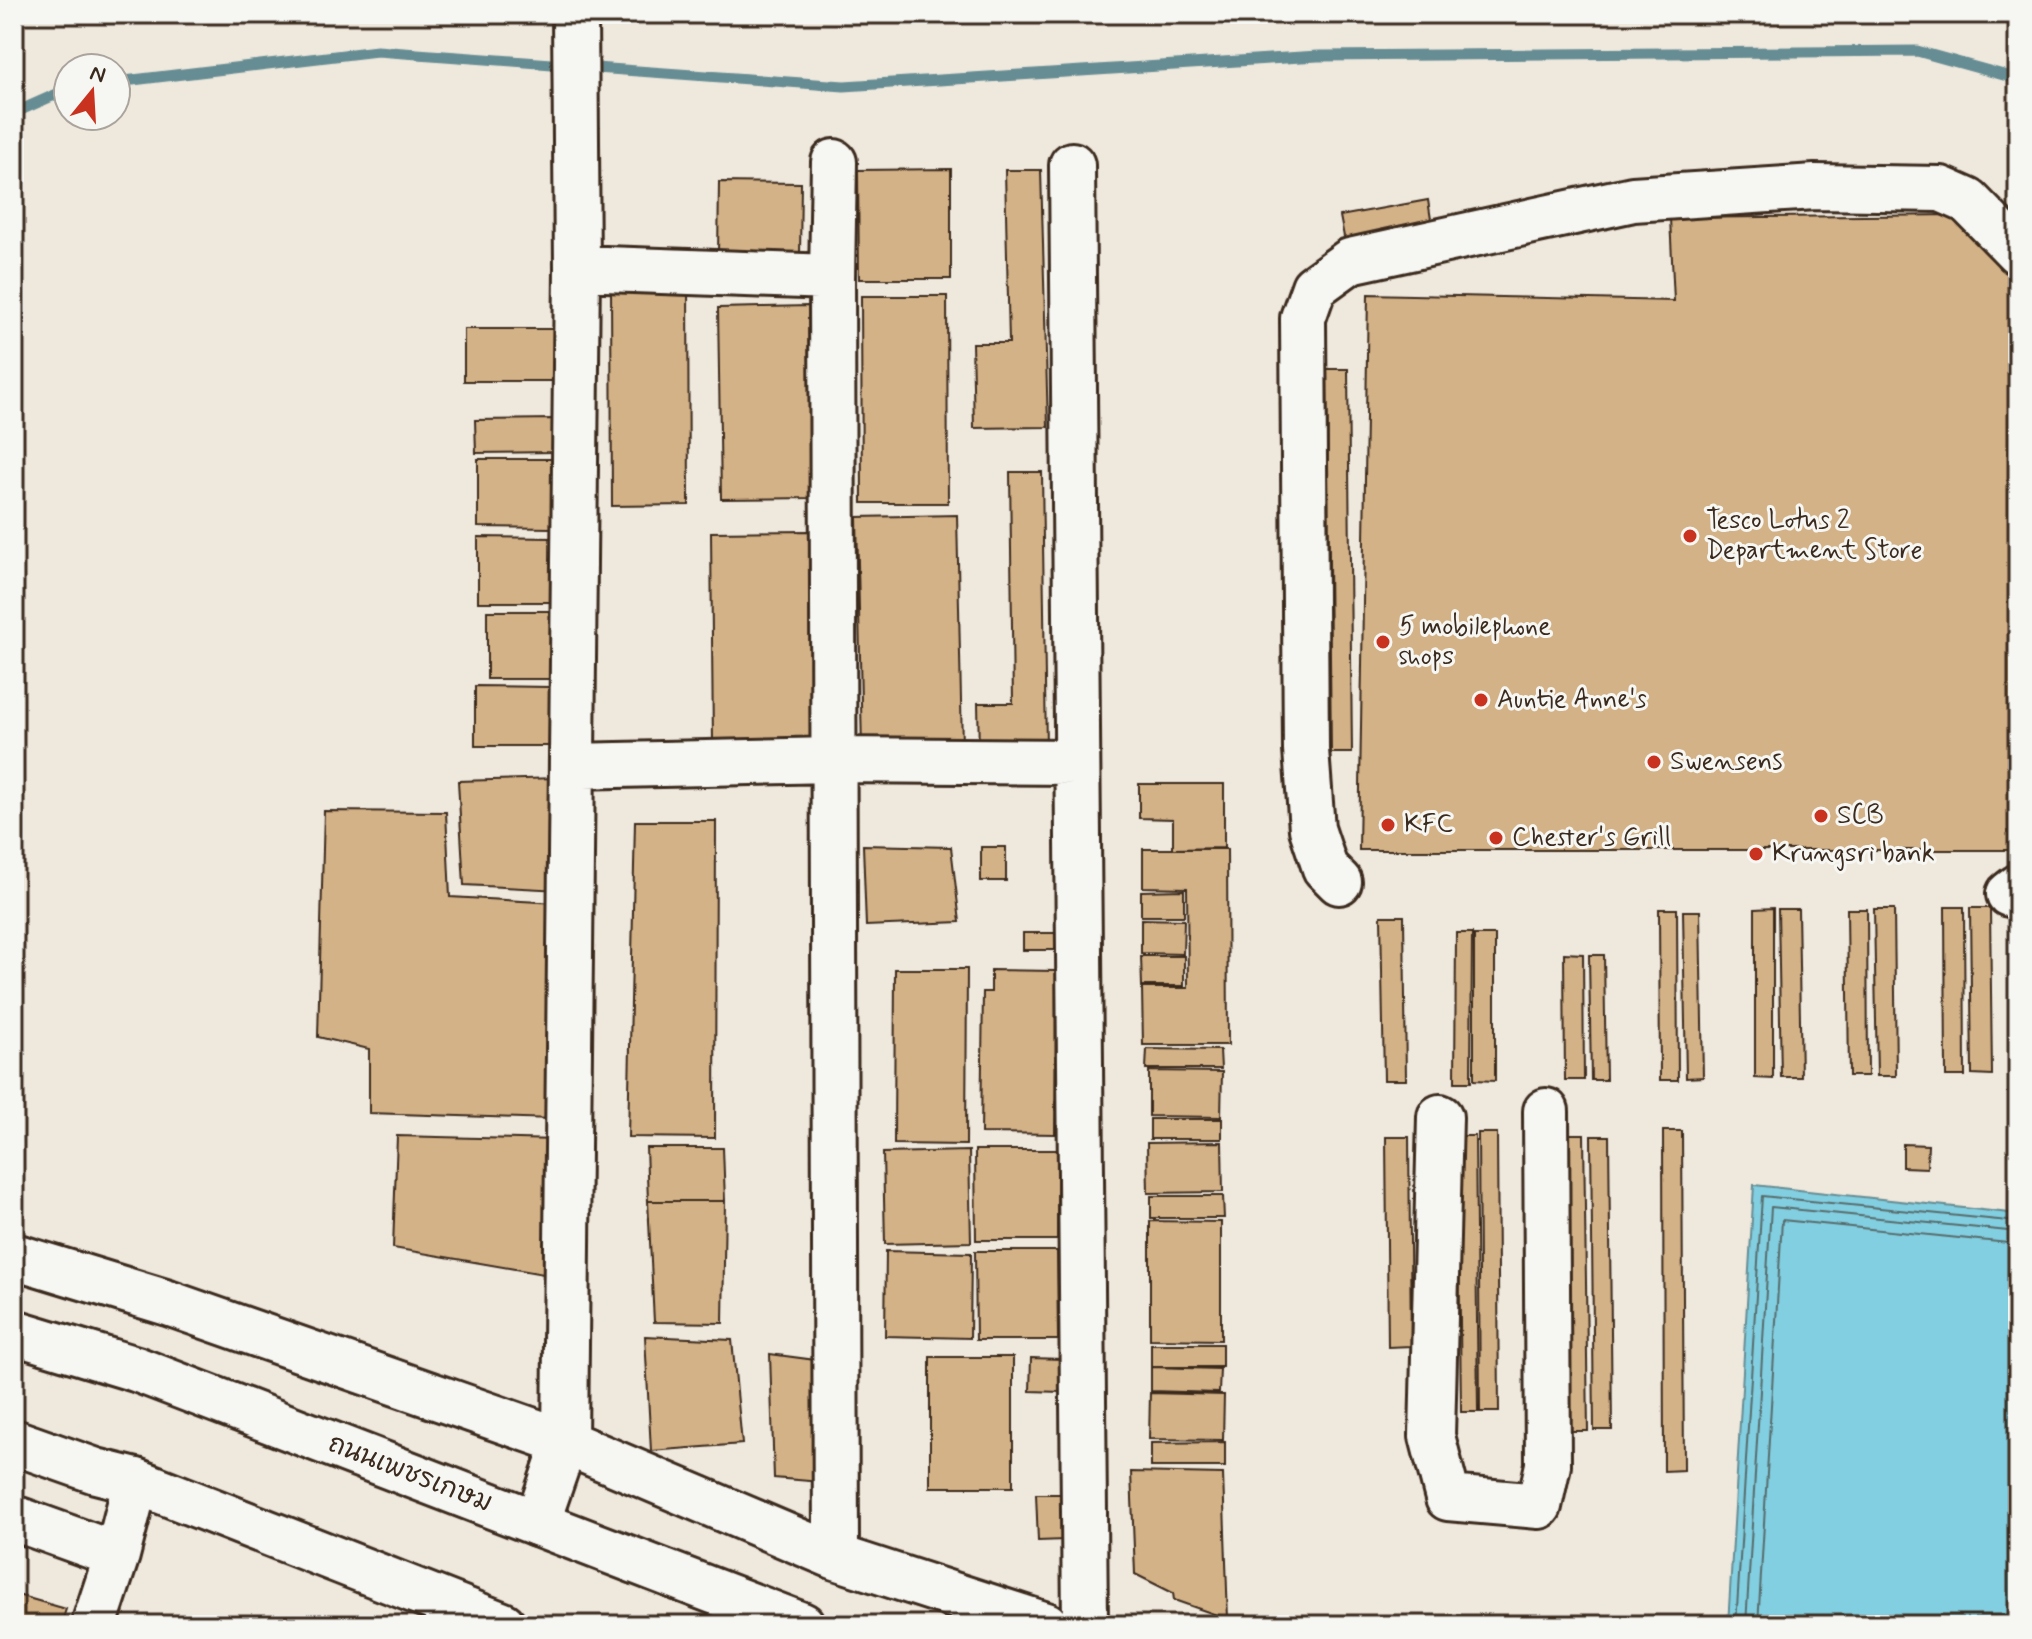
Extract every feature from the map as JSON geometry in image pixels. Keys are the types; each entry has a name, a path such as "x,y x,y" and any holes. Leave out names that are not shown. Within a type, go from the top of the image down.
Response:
{"street":[{"path":"537,1523 565,1442 577,268 575,17"},
{"path":"834,162 836,1557"},
{"path":"1072,165 1085,1625"},
{"path":"1339,882 1325,868 1312,829 1306,750 1303,318 1314,287 1350,261 1633,199 1815,187 1941,189 1968,201 2018,252"},
{"path":"577,268 832,277"},
{"path":"573,766 834,760 1077,762"},
{"path":"1440,1117 1432,1436 1448,1498 1539,1506 1548,1465 1546,1111"},
{"path":"14,1256 168,1303 565,1442 836,1557 1046,1625"},
{"name":"ถนนเพชรเกษม","path":"14,1332 136,1369 802,1625"},
{"path":"14,1442 96,1471 136,1481 503,1625"},
{"path":"94,1625 117,1555 136,1481"},
{"path":"14,1518 117,1555"}],"water":[{"path":"1754,1185 2018,1214 2018,1625 1728,1625"}],"building":[{"path":"951,169 951,279 859,279 858,170"},
{"path":"1005,170 1041,170 1048,427 974,428 972,343 1009,343"},
{"path":"719,182 801,183 800,256 718,255"},
{"path":"1428,200 1432,226 1345,242 1340,216"},
{"name":"Tesco Lotus 2 Department Store","path":"1958,215 2015,264 2018,850 1359,850 1368,294 1674,301 1670,218"},
{"path":"688,285 689,505 612,506 611,286"},
{"path":"861,296 947,296 948,503 862,503"},
{"path":"808,306 811,498 721,499 718,308"},
{"path":"464,329 556,329 556,381 464,381"},
{"path":"1327,369 1348,369 1352,753 1331,753"},
{"path":"553,419 554,452 476,453 475,420"},
{"path":"478,459 551,459 551,528 478,527"},
{"path":"1010,472 1042,472 1046,750 979,752 978,703 1013,703"},
{"path":"957,515 962,747 862,749 857,517"},
{"path":"809,531 812,743 713,744 711,532"},
{"path":"478,537 553,538 553,602 478,602"},
{"path":"487,611 550,611 551,679 487,679"},
{"path":"475,686 550,687 550,746 475,746"},
{"path":"556,778 560,890 464,885 458,781"},
{"path":"1139,784 1224,784 1224,848 1173,849 1173,819 1139,818"},
{"path":"324,811 446,812 450,897 557,903 553,1119 369,1113 369,1049 318,1037"},
{"path":"635,821 716,821 715,1138 628,1137"},
{"path":"863,845 951,847 960,922 866,926"},
{"path":"981,847 1006,847 1006,881 981,881"},
{"path":"1143,849 1227,849 1228,1045 1143,1045 1142,988 1188,988 1187,888 1143,887"},
{"path":"1184,890 1184,916 1141,916 1141,891"},
{"path":"1945,907 1964,907 1965,1076 1946,1076"},
{"path":"1773,908 1773,1079 1755,1078 1755,909"},
{"path":"1970,908 1990,908 1992,1075 1972,1074"},
{"path":"1659,909 1677,909 1678,1080 1660,1080"},
{"path":"1778,909 1798,909 1801,1077 1781,1077"},
{"path":"1847,909 1867,909 1868,1076 1849,1076"},
{"path":"1874,909 1894,909 1896,1076 1877,1076"},
{"path":"1683,911 1700,911 1703,1077 1686,1078"},
{"path":"1381,916 1404,916 1406,1080 1384,1080"},
{"path":"1141,919 1184,920 1183,954 1141,953"},
{"path":"1023,933 1062,933 1062,950 1023,950"},
{"path":"1456,933 1472,933 1471,1082 1455,1082"},
{"path":"1474,935 1495,935 1495,1081 1474,1080"},
{"path":"1564,953 1583,954 1584,1080 1565,1080"},
{"path":"1589,955 1604,955 1606,1080 1591,1080"},
{"path":"1141,956 1184,956 1184,986 1142,986"},
{"path":"895,969 967,969 966,1145 894,1144"},
{"path":"991,970 1056,971 1055,1134 981,1133 983,992 991,992"},
{"path":"1147,1049 1220,1050 1221,1069 1146,1069"},
{"path":"1149,1071 1222,1072 1221,1117 1149,1116"},
{"path":"1150,1119 1222,1119 1222,1139 1150,1139"},
{"path":"1663,1131 1682,1131 1684,1470 1664,1471"},
{"path":"1478,1133 1497,1133 1499,1412 1480,1412"},
{"path":"1565,1134 1584,1134 1588,1431 1569,1431"},
{"path":"397,1136 557,1140 555,1276 393,1248"},
{"path":"1458,1136 1475,1136 1478,1412 1461,1412"},
{"path":"1591,1136 1609,1136 1612,1430 1594,1430"},
{"path":"1386,1137 1409,1137 1411,1346 1388,1347"},
{"path":"1222,1142 1223,1192 1148,1193 1147,1143"},
{"path":"1903,1144 1928,1145 1927,1168 1903,1167"},
{"path":"646,1148 723,1148 725,1201 648,1201"},
{"path":"975,1150 1057,1150 1057,1240 976,1240"},
{"path":"969,1151 971,1242 885,1244 883,1153"},
{"path":"1151,1196 1223,1196 1224,1218 1151,1218"},
{"path":"648,1201 725,1201 723,1323 654,1322"},
{"path":"1150,1221 1221,1222 1221,1340 1150,1339"},
{"path":"886,1251 971,1253 970,1338 885,1336"},
{"path":"975,1251 1057,1251 1058,1340 976,1340"},
{"path":"645,1336 732,1340 742,1444 651,1451"},
{"path":"1151,1344 1222,1344 1222,1367 1151,1367"},
{"path":"770,1354 815,1360 821,1482 774,1478"},
{"path":"930,1357 1013,1357 1013,1487 930,1487"},
{"path":"1031,1358 1062,1359 1061,1392 1030,1391"},
{"path":"1151,1367 1220,1369 1219,1393 1151,1391"},
{"path":"1150,1393 1224,1395 1223,1440 1149,1439"},
{"path":"1225,1442 1225,1467 1151,1467 1151,1443"},
{"path":"1131,1472 1223,1474 1228,1619 1174,1600 1173,1593 1135,1574"},
{"path":"1036,1494 1063,1494 1065,1540 1038,1541"},
{"path":"14,1594 66,1609 61,1625 14,1625"}],"waterway":[{"path":"132,80 377,51 565,65"},
{"path":"582,67 844,86 1318,56 1917,51 2018,79"},
{"path":"14,113 52,96"}],"place":[{"name":"Tesco Lotus 2 Department Store","path":"1690,536"},
{"name":"5 mobilephone shops","path":"1383,642"},
{"name":"Auntie Anne's","path":"1481,700"},
{"name":"Swensens","path":"1654,762"},
{"name":"SCB","path":"1821,816"},
{"name":"KFC","path":"1388,825"},
{"name":"Chester's Grill","path":"1496,838"},
{"name":"Krungsri bank","path":"1756,854"}]}
